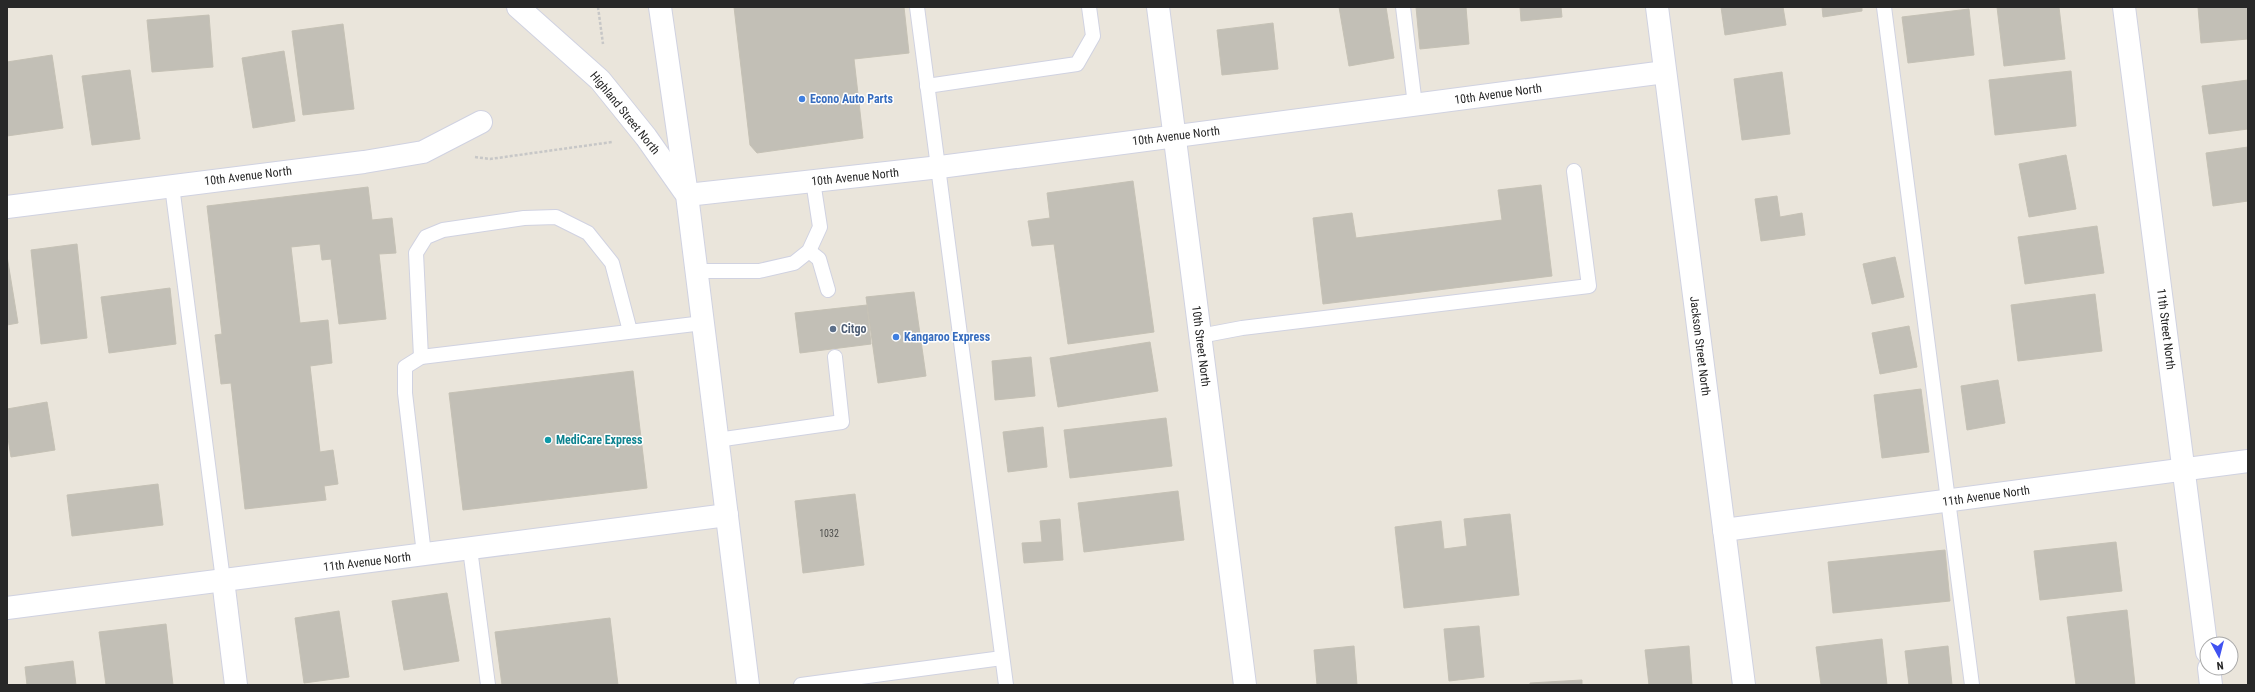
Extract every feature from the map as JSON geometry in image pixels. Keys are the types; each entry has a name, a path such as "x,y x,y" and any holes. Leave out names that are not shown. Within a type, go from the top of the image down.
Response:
{"street":[{"name":"Highland Street North","path":"518,7 600,80 646,137 687,195"},
{"path":"660,7 687,195 748,685"},
{"name":"10th Street North","path":"1158,7 1245,685"},
{"name":"Jackson Street North","path":"1657,7 1744,685"},
{"name":"11th Street North","path":"2124,7 2205,636"},
{"name":"10th Avenue North","path":"687,195 940,167 1665,72"},
{"name":"10th Avenue North","path":"7,206 172,186 422,152 482,122"},
{"name":"11th Avenue North","path":"1724,530 2248,461"},
{"name":"11th Avenue North","path":"7,608 727,516"},
{"path":"223,580 236,685"}],"lane":[{"path":"917,7 927,86 940,167 1006,685"},
{"path":"927,86 1077,64 1093,36 1089,7"},
{"path":"1403,7 1415,105"},
{"path":"1884,7 1972,685"},
{"path":"1200,336 1242,328 1589,286 1574,170"},
{"path":"696,271 759,271 794,262 809,251 820,227 813,181"},
{"path":"172,186 223,580"},
{"path":"421,357 416,253 426,237 443,230 524,218 556,217 588,233 612,263 630,331"},
{"path":"809,251 819,260 828,290"},
{"path":"424,554 405,380 405,367 421,357 630,331 703,324"},
{"path":"717,440 842,422 835,357"},
{"path":"470,549 488,685"},
{"path":"800,685 1002,658"}],"path":[{"path":"468,157 490,159 646,137"}],"building":[{"name":"Econo Auto Parts","path":"734,7 904,7 909,53 854,59 863,138 757,153 750,145"},
{"path":"1339,7 1386,7 1394,58 1349,66"},
{"path":"1416,7 1466,7 1469,44 1420,49"},
{"path":"1520,7 1561,7 1562,17 1521,21"},
{"path":"1721,7 1783,7 1786,25 1725,35"},
{"path":"1822,7 1862,7 1862,11 1823,17"},
{"path":"1997,7 2059,7 2065,59 2004,66"},
{"path":"2198,7 2248,7 2248,39 2201,43"},
{"path":"1969,9 1974,55 1908,63 1902,17"},
{"path":"209,15 213,67 152,72 147,20"},
{"path":"1273,23 1278,69 1222,75 1217,30"},
{"path":"343,24 354,109 303,115 292,31"},
{"path":"284,51 295,121 253,128 242,58"},
{"path":"52,55 63,128 7,136 7,62"},
{"path":"130,70 140,139 92,145 82,76"},
{"path":"2071,71 2076,126 1995,135 1989,80"},
{"path":"1782,72 1790,134 1742,140 1734,79"},
{"path":"2248,80 2248,129 2209,134 2202,86"},
{"path":"2248,147 2248,201 2213,206 2206,153"},
{"path":"2066,155 2076,209 2029,217 2019,164"},
{"path":"1133,181 1154,332 1068,344 1054,244 1032,246 1028,221 1050,218 1047,193"},
{"path":"1541,185 1552,276 1323,304 1313,218 1352,213 1356,238 1502,220 1498,190"},
{"path":"368,187 372,220 392,218 396,253 379,254 386,319 339,324 331,259 322,260 320,244 291,247 300,323 328,320 332,363 310,366 320,452 333,450 338,484 324,486 326,500 245,509 231,383 221,384 215,335 222,334 207,206"},
{"path":"1777,196 1780,217 1802,213 1805,235 1761,241 1755,199"},
{"path":"2097,226 2104,273 2025,284 2018,237"},
{"path":"77,244 87,338 41,344 31,250"},
{"path":"7,256 18,323 7,325"},
{"path":"1895,257 1904,297 1872,304 1863,264"},
{"path":"170,288 176,344 109,353 101,297"},
{"name":"Kangaroo Express","path":"914,292 926,376 878,383 866,297"},
{"path":"2095,294 2102,351 2018,361 2011,305"},
{"name":"Citgo","path":"867,305 871,344 800,353 795,313"},
{"path":"1909,326 1917,367 1880,374 1872,333"},
{"path":"1150,342 1158,391 1058,407 1050,358"},
{"path":"1031,357 1035,396 995,400 992,361"},
{"name":"MediCare Express","path":"633,371 647,488 463,510 449,393"},
{"path":"1998,380 2005,423 1967,430 1961,386"},
{"path":"1921,389 1929,452 1882,458 1874,395"},
{"path":"47,402 55,450 11,457 7,432 7,409"},
{"path":"1166,418 1172,466 1070,478 1064,430"},
{"path":"1043,427 1047,467 1008,472 1003,432"},
{"path":"158,484 163,525 72,536 67,495"},
{"path":"1178,491 1184,540 1084,552 1078,503"},
{"path":"855,494 864,565 803,573 795,501"},
{"path":"1510,514 1519,595 1404,608 1395,527 1441,521 1444,549 1467,546 1464,519"},
{"path":"1060,519 1063,560 1024,563 1022,543 1042,542 1040,521"},
{"path":"2116,542 2122,591 2040,600 2034,551"},
{"path":"1945,550 1950,601 1833,613 1828,562"},
{"path":"447,593 459,661 404,670 392,601"},
{"path":"2127,610 2135,685 2076,685 2067,617"},
{"path":"339,611 349,677 304,683 295,618"},
{"path":"610,618 618,685 502,685 495,632"},
{"path":"166,624 173,685 106,685 99,632"},
{"path":"1479,626 1484,677 1449,681 1444,629"},
{"path":"1882,639 1887,685 1821,685 1816,647"},
{"path":"1354,646 1357,685 1317,685 1314,650"},
{"path":"1689,646 1692,685 1649,685 1645,650"},
{"path":"1948,646 1952,685 1909,685 1905,651"},
{"path":"73,661 76,685 27,685 25,667"},
{"path":"1582,680 1582,685 1530,685 1530,683"}],"place":[{"name":"Econo Auto Parts","path":"802,99"},
{"name":"Citgo","path":"833,329"},
{"name":"Kangaroo Express","path":"896,337"},
{"name":"MediCare Express","path":"548,440"}]}
